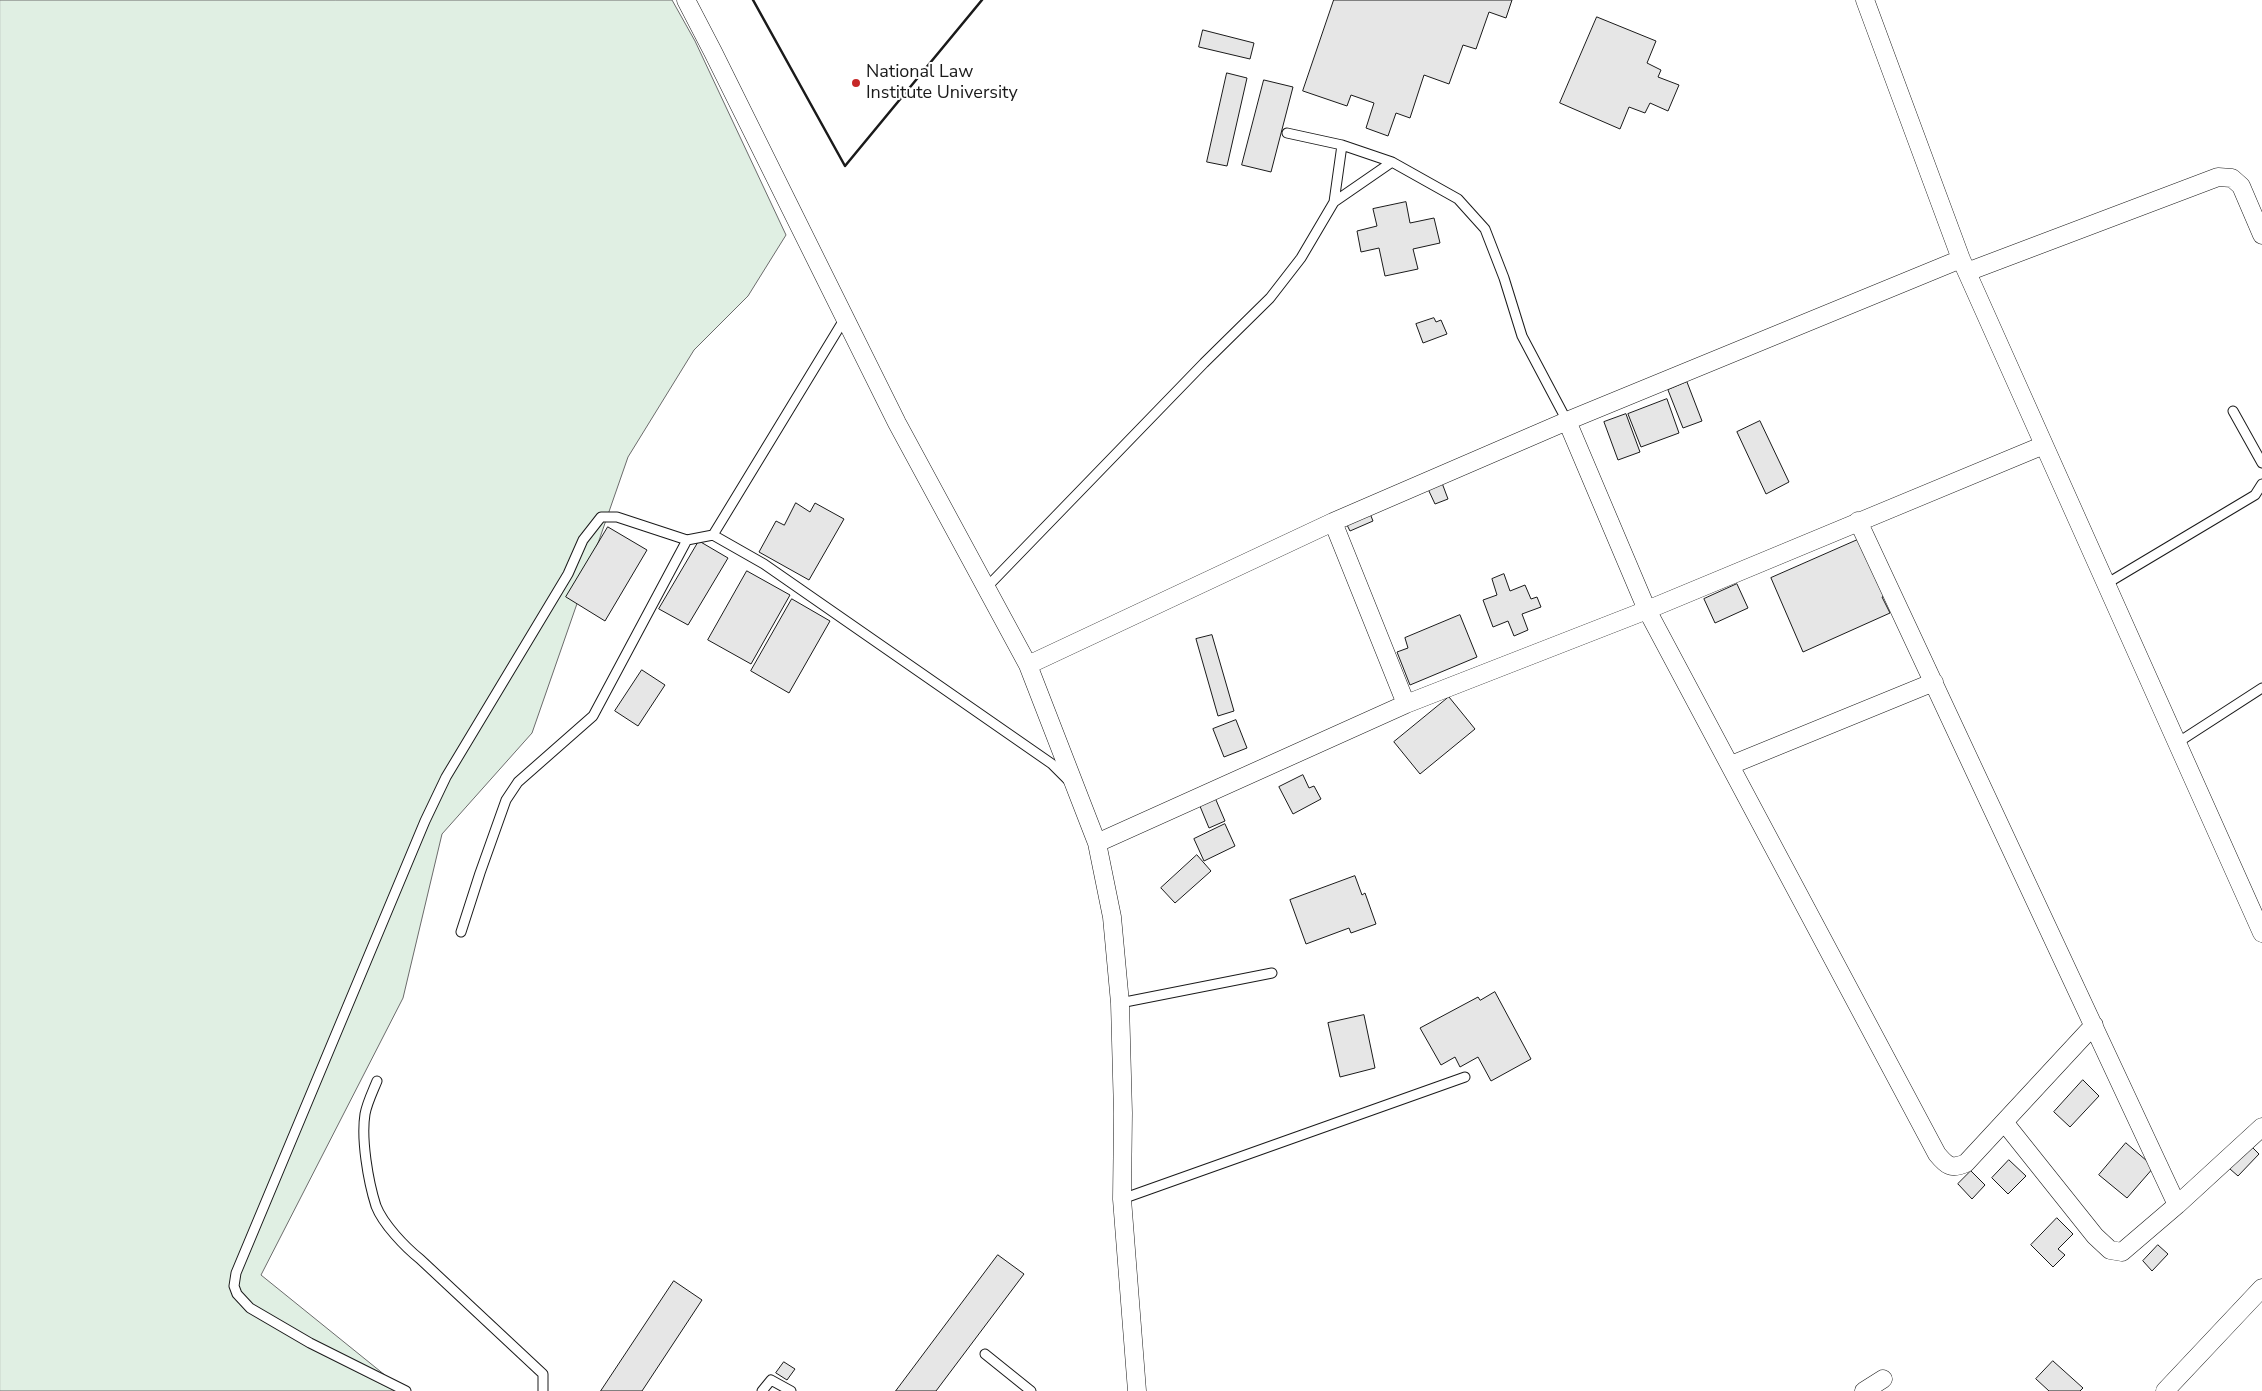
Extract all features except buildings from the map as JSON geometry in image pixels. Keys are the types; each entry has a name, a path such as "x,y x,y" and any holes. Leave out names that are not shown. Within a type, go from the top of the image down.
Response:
{"street":[{"path":"686,0 714,52 897,423 1028,665 1097,843 1112,917 1120,1003 1124,1113 1122,1199 1137,1391"},
{"path":"1865,0 1964,265 2262,933"},
{"path":"1028,665 1333,522 1567,421 1964,265 2218,177 2232,178 2241,186 2262,234"},
{"path":"1567,421 1647,610 1937,1154 1946,1165 1956,1168 1966,1164 2094,1025"},
{"path":"1097,843 1406,704 1647,610 2044,445"},
{"path":"1858,521 2178,1204"},
{"path":"1333,522 1406,704"},
{"path":"1731,765 1934,682"},
{"path":"2004,1122 2095,1236 2110,1250 2122,1252 2262,1127"},
{"path":"2165,1391 2262,1288"},
{"path":"1864,1391 1883,1379"}],"lane":[{"path":"1287,133 1342,145 1392,162 1458,199 1485,229 1504,278 1522,336 1567,421"},
{"path":"986,588 1204,363 1270,298 1301,258 1334,202 1342,145"},
{"path":"1334,202 1392,162"},
{"path":"713,535 845,318"},
{"path":"2233,411 2262,463"},
{"path":"2106,584 2255,495 2262,484"},
{"path":"406,1391 310,1343 250,1308 237,1294 234,1286 236,1273 433,803 446,777 568,574 583,540 601,518 616,517 687,540 713,535 764,564 1052,764 1076,788"},
{"path":"461,932 506,800 518,782 593,716 687,540"},
{"path":"2177,743 2262,688"},
{"path":"1120,1003 1272,973"},
{"path":"1122,1199 1465,1078"},
{"path":"377,1081 366,1112 364,1125 367,1157 377,1207 403,1246 420,1259 543,1374 543,1391"},
{"path":"985,1354 1031,1391"},
{"path":"762,1391 771,1380 791,1391"}],"green space":[{"path":"0,0 672,0 695,41 786,235 748,296 694,350 628,457 532,733 442,834 403,998 261,1275 396,1384 398,1391 0,1391"}],"wall":[{"path":"753,0 845,166 982,0"}],"place":[{"name":"National Law Institute University","path":"856,83"}]}
